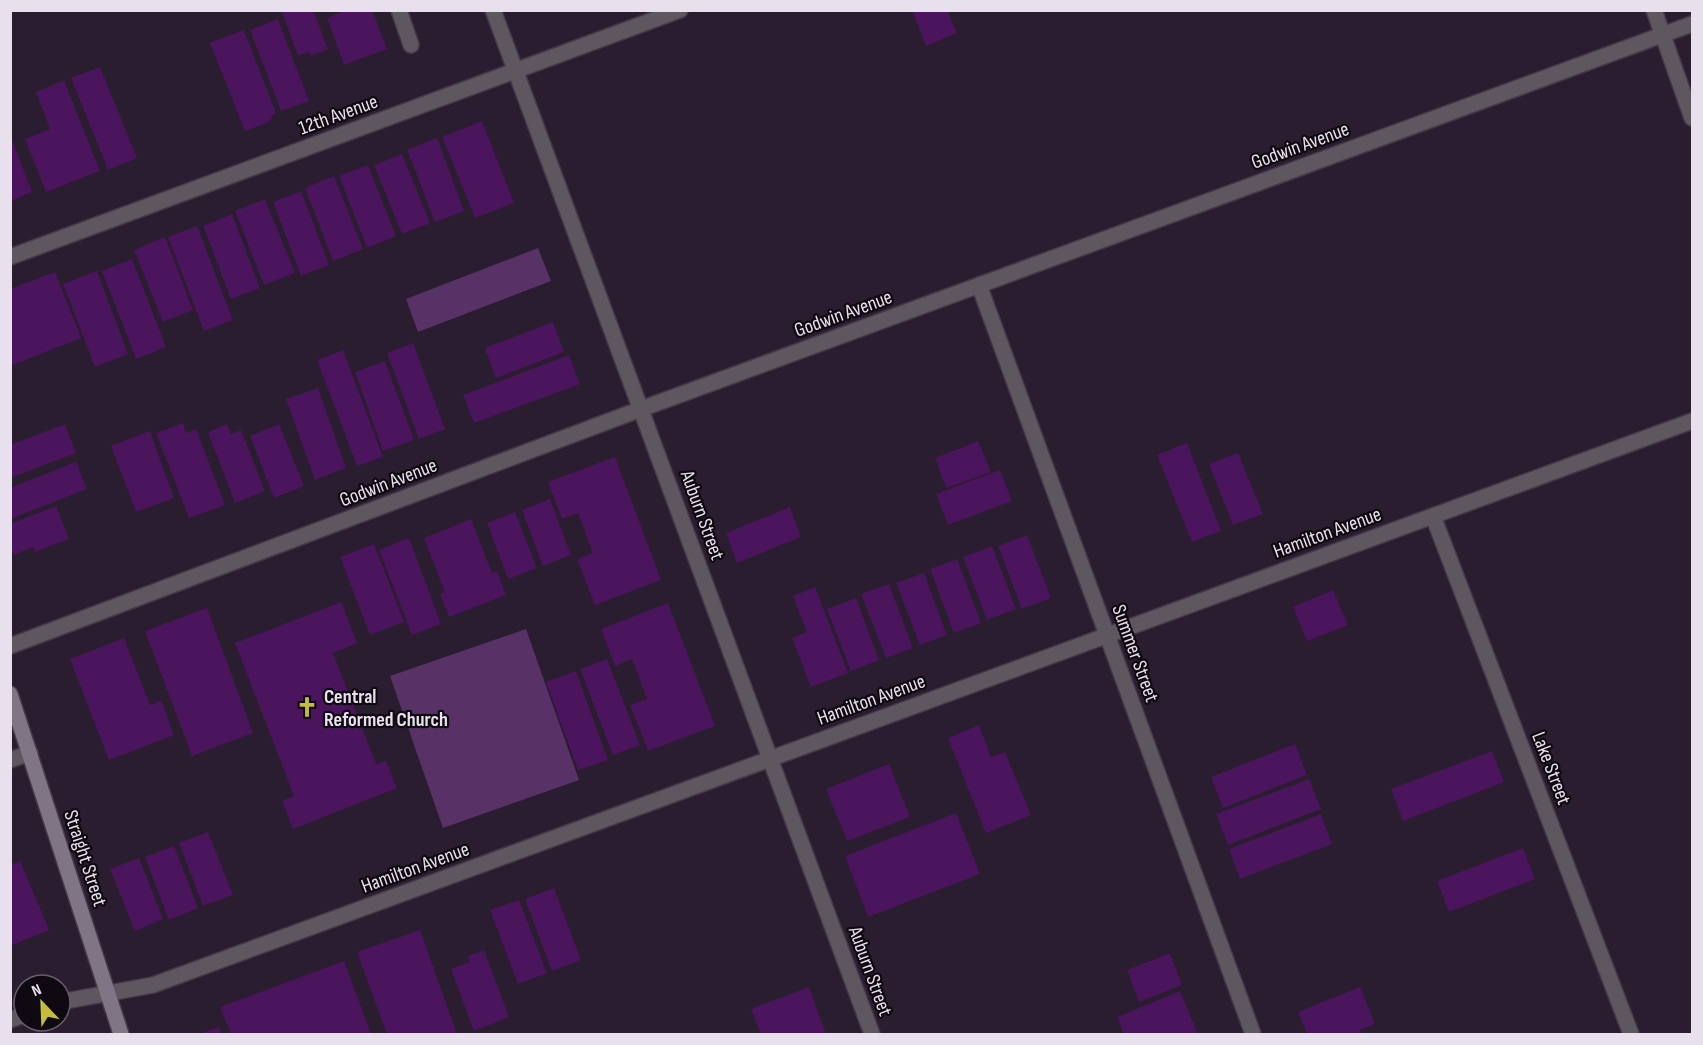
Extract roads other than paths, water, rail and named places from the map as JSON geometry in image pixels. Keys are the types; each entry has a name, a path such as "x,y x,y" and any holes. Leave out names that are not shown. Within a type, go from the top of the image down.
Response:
{"main road":[{"name":"Straight Street","path":"10,694 121,1035"}],"street":[{"path":"399,10 411,45"},
{"name":"Auburn Street","path":"493,10 872,1035"},
{"name":"12th Avenue","path":"10,257 680,10"},
{"path":"1654,10 1692,117"},
{"name":"Godwin Avenue","path":"10,646 641,409 1692,24"},
{"name":"Summer Street","path":"979,285 1253,1035"},
{"name":"Hamilton Avenue","path":"72,1000 153,985 1692,421"},
{"name":"Lake Street","path":"1433,516 1631,1035"},
{"path":"10,760 30,753"}],"place":[{"name":"Central Reformed Church","path":"307,707"}]}
